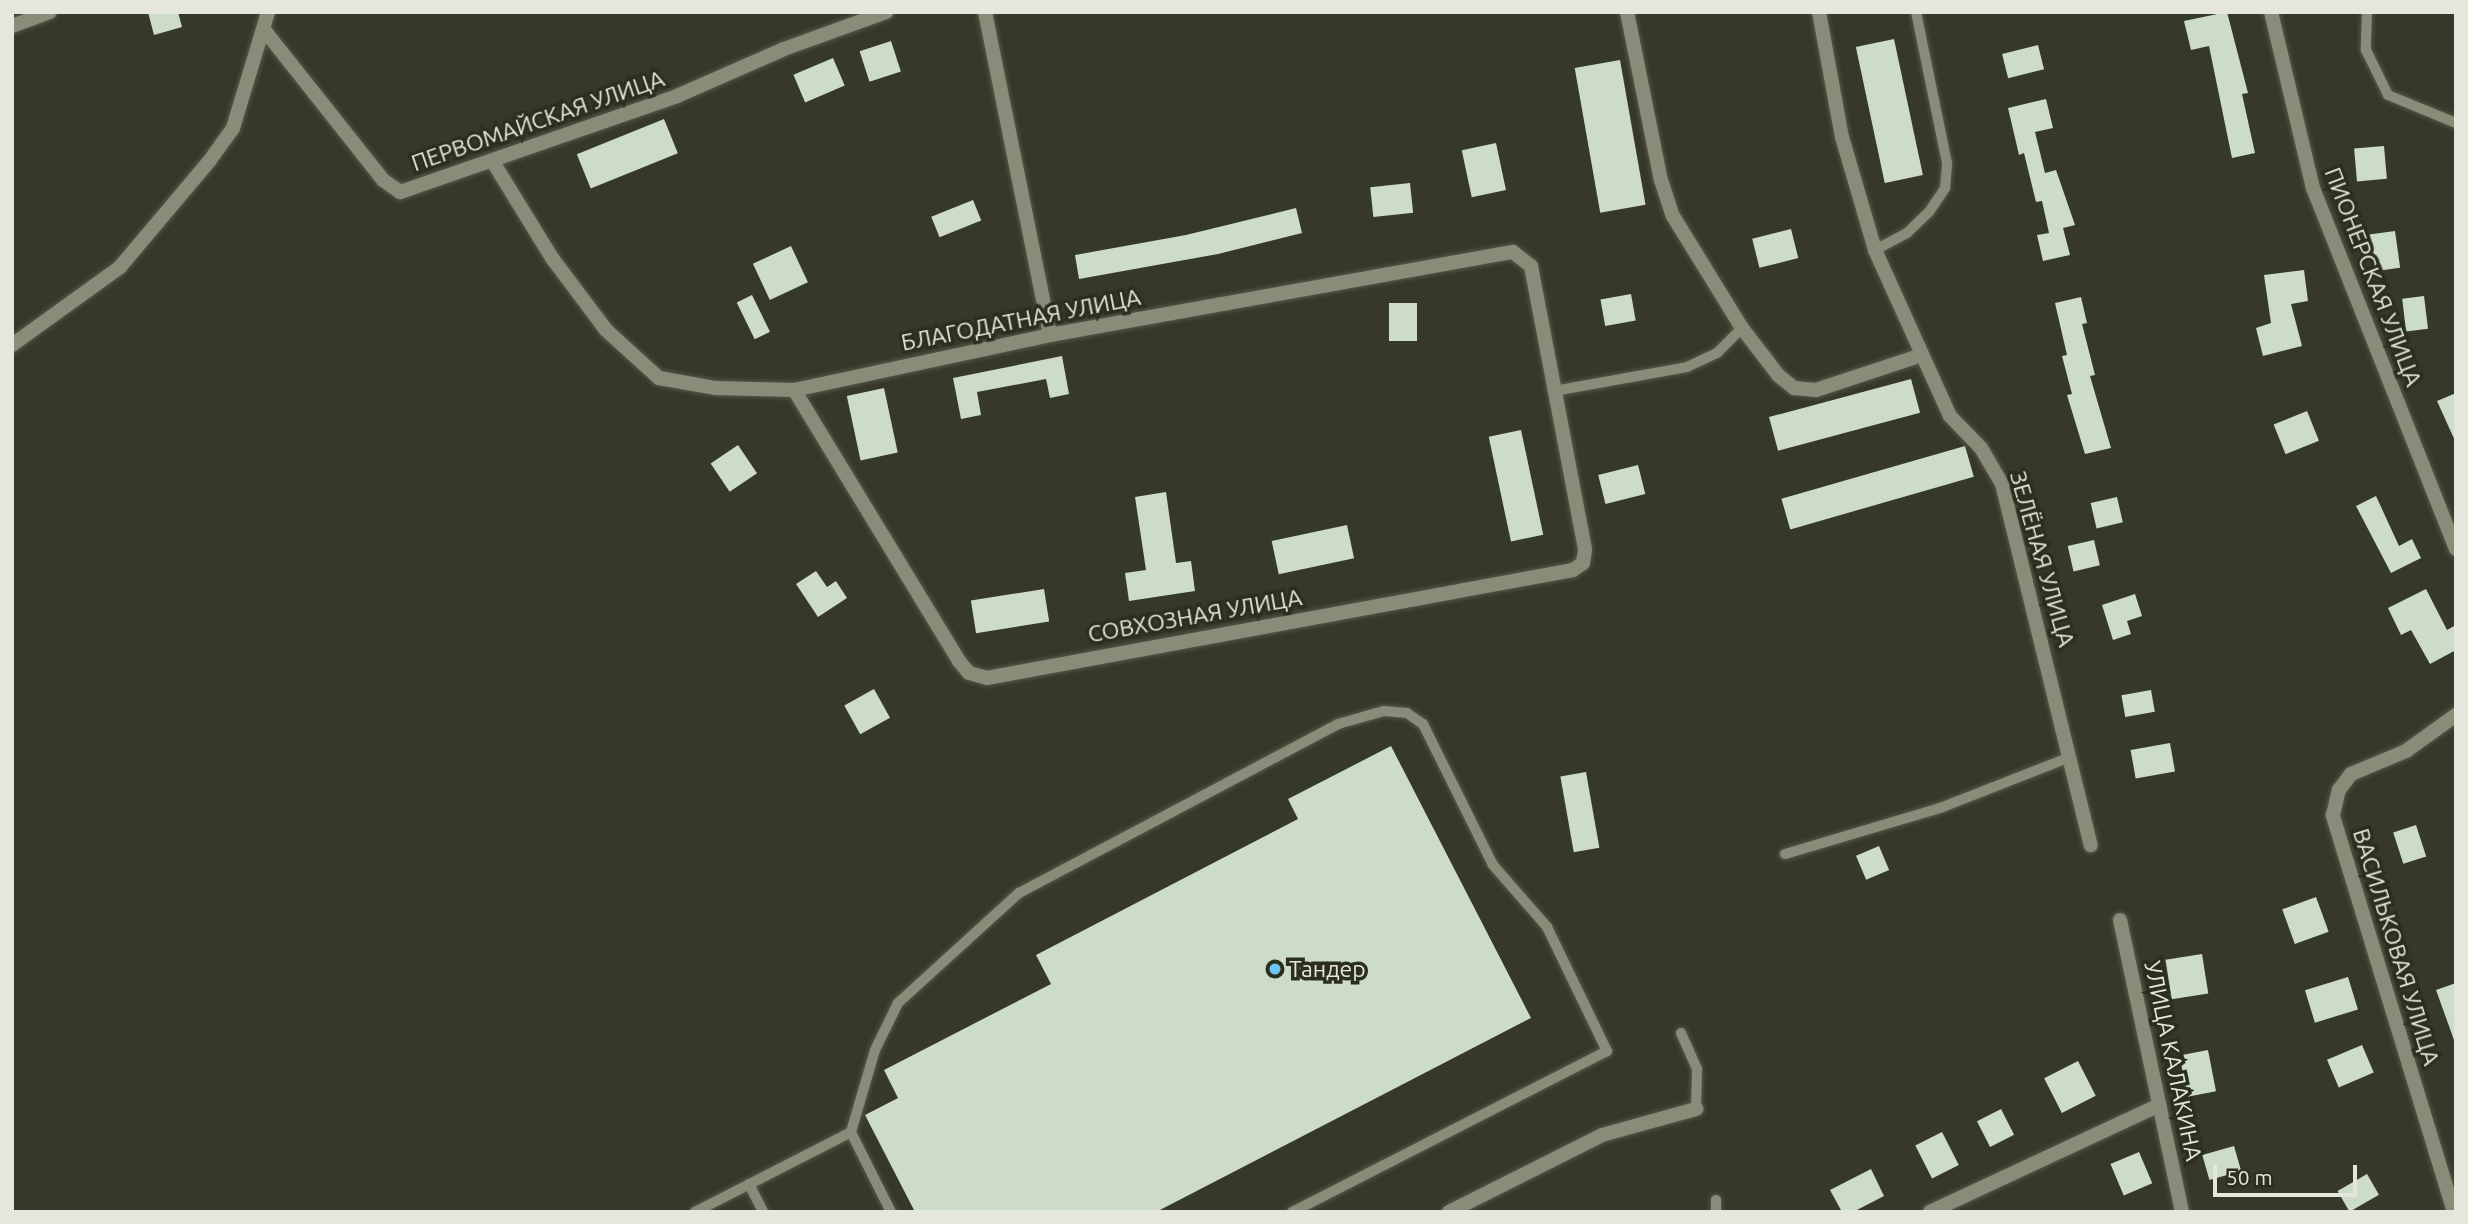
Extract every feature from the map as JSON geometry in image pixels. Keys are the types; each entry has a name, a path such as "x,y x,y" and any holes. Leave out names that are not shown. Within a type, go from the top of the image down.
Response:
{"street":[{"path":"12,26 50,12"},
{"path":"12,345 120,267 210,160 233,128 265,31 268,12"},
{"name":"ПЕРВОМАЙСКАЯ УЛИЦА","path":"265,31 383,180 400,192 493,162 677,96 784,49 886,12"},
{"path":"985,12 1050,335"},
{"path":"1627,12 1661,180 1673,216 1742,328 1778,375 1794,388 1816,390 1919,356"},
{"name":"ЗЕЛЁНАЯ УЛИЦА","path":"1819,12 1842,137 1875,250 1919,356 1950,416 1981,448 2002,484 2091,845"},
{"name":"ПИОНЕРСКАЯ УЛИЦА","path":"2271,12 2313,188 2456,549"},
{"name":"БЛАГОДАТНАЯ УЛИЦА","path":"493,162 552,258 598,320 659,378 716,388 794,390 1050,335 1513,252 1531,266 1554,391"},
{"name":"СОВХОЗНАЯ УЛИЦА","path":"794,390 959,661 969,673 987,678 1573,570 1583,564 1585,550 1554,391"},
{"name":"ВАСИЛЬКОВАЯ УЛИЦА","path":"2454,1212 2333,815 2340,790 2351,774 2406,751 2456,715"},
{"name":"УЛИЦА КАЛАКИНА","path":"2120,920 2182,1212"},
{"path":"1930,1212 2159,1105"},
{"path":"1449,1212 1602,1135 1696,1109"}],"lane":[{"path":"1875,250 1914,226 1945,188 1947,163 1916,12"},
{"path":"2368,12 2366,50 2389,95 2456,123"},
{"path":"1554,391 1687,367 1717,353 1742,328"},
{"path":"891,1212 851,1132 875,1050 898,1003 1019,893 1338,724 1384,711 1407,713 1423,724 1493,864 1547,927 1607,1051 1292,1212"},
{"path":"1785,854 1940,808 2070,757"},
{"path":"1681,1032 1697,1069 1696,1109"},
{"path":"695,1212 851,1132"},
{"path":"749,1184 764,1212"},
{"path":"1716,1199 1716,1212"}],"building":[{"path":"148,12 178,12 182,27 154,35"},
{"path":"2227,12 2248,93 2242,94 2255,153 2232,158 2209,46 2191,50 2184,21"},
{"path":"1894,39 1923,175 1885,183 1856,47"},
{"path":"891,41 901,71 870,82 860,51"},
{"path":"2038,45 2044,69 2008,78 2002,54"},
{"path":"833,58 845,86 805,102 793,75"},
{"path":"1620,60 1646,205 1600,213 1575,68"},
{"path":"2046,99 2053,128 2035,132 2045,173 2056,170 2075,225 2063,228 2070,255 2043,261 2037,235 2049,233 2042,201 2036,202 2024,153 2019,155 2008,108"},
{"path":"664,119 678,153 591,189 577,154"},
{"path":"1496,143 1506,190 1472,197 1462,150"},
{"path":"2384,146 2387,179 2357,181 2354,149"},
{"path":"1410,183 1413,213 1373,217 1370,187"},
{"path":"973,200 981,220 940,237 931,217"},
{"path":"1296,208 1302,233 1218,254 1079,279 1075,255 1186,235"},
{"path":"1791,229 1798,258 1759,268 1752,239"},
{"path":"2395,231 2400,268 2374,271 2369,235"},
{"path":"791,246 808,282 770,300 753,264"},
{"path":"2304,270 2308,301 2291,304 2302,346 2263,356 2256,328 2271,323 2264,275"},
{"path":"1631,294 1636,321 1605,326 1600,299"},
{"path":"752,295 770,332 755,339 737,302"},
{"path":"2424,296 2428,329 2406,331 2402,299"},
{"path":"2081,297 2087,323 2082,324 2095,375 2090,376 2111,448 2085,454 2067,395 2072,394 2062,356 2067,355 2055,303"},
{"path":"1389,303 1417,303 1417,341 1389,341"},
{"path":"1062,356 1069,394 1050,398 1046,379 977,392 981,415 961,419 953,378"},
{"path":"1911,379 1920,413 1778,451 1769,417"},
{"path":"884,388 898,453 861,460 847,396"},
{"path":"2456,393 2456,443 2437,401"},
{"path":"2307,411 2319,441 2286,454 2274,424"},
{"path":"1521,430 1543,535 1511,542 1489,437"},
{"path":"738,445 757,473 730,492 711,463"},
{"path":"1965,446 1974,477 1790,529 1781,499"},
{"path":"1638,465 1645,494 1605,504 1598,475"},
{"path":"1166,492 1176,563 1191,561 1195,591 1129,601 1125,573 1146,570 1135,497"},
{"path":"2376,496 2399,546 2412,539 2421,558 2391,573 2356,506"},
{"path":"2117,497 2123,522 2097,528 2091,503"},
{"path":"1347,525 1354,558 1279,574 1272,541"},
{"path":"2094,540 2100,565 2074,571 2068,546"},
{"path":"816,571 827,587 836,581 847,598 818,617 796,584"},
{"path":"1044,589 1049,622 976,633 971,601"},
{"path":"2426,589 2447,630 2456,625 2456,650 2430,664 2411,630 2401,635 2388,608"},
{"path":"2135,594 2142,616 2127,621 2131,634 2113,640 2102,605"},
{"path":"874,689 890,718 860,734 844,705"},
{"path":"2151,690 2155,712 2125,717 2121,695"},
{"path":"2170,743 2175,772 2136,779 2131,750"},
{"name":"Тандер","path":"1391,746 1531,1018 1156,1212 915,1212 865,1115 898,1098 884,1070 1051,984 1036,955 1298,819 1288,799"},
{"path":"1586,772 1599,848 1574,852 1560,777"},
{"path":"2416,825 2426,856 2403,864 2393,832"},
{"path":"1879,846 1889,870 1866,880 1856,856"},
{"path":"2316,897 2329,932 2295,944 2282,909"},
{"path":"2202,954 2208,994 2172,999 2165,960"},
{"path":"2348,977 2358,1010 2315,1023 2305,990"},
{"path":"2456,983 2456,1040 2454,1040 2436,990"},
{"path":"2362,1045 2374,1073 2339,1087 2327,1060"},
{"path":"2208,1050 2216,1091 2188,1097 2180,1056"},
{"path":"2078,1061 2096,1096 2062,1113 2044,1078"},
{"path":"2001,1109 2014,1135 1990,1147 1977,1121"},
{"path":"1942,1132 1959,1165 1932,1179 1915,1146"},
{"path":"2234,1146 2241,1171 2209,1180 2202,1155"},
{"path":"2139,1152 2152,1183 2124,1195 2110,1164"},
{"path":"1871,1169 1884,1196 1853,1212 1842,1212 1830,1190"},
{"path":"2367,1174 2379,1195 2350,1212 2338,1191"}],"place":[{"name":"Тандер","path":"1275,969"}]}
